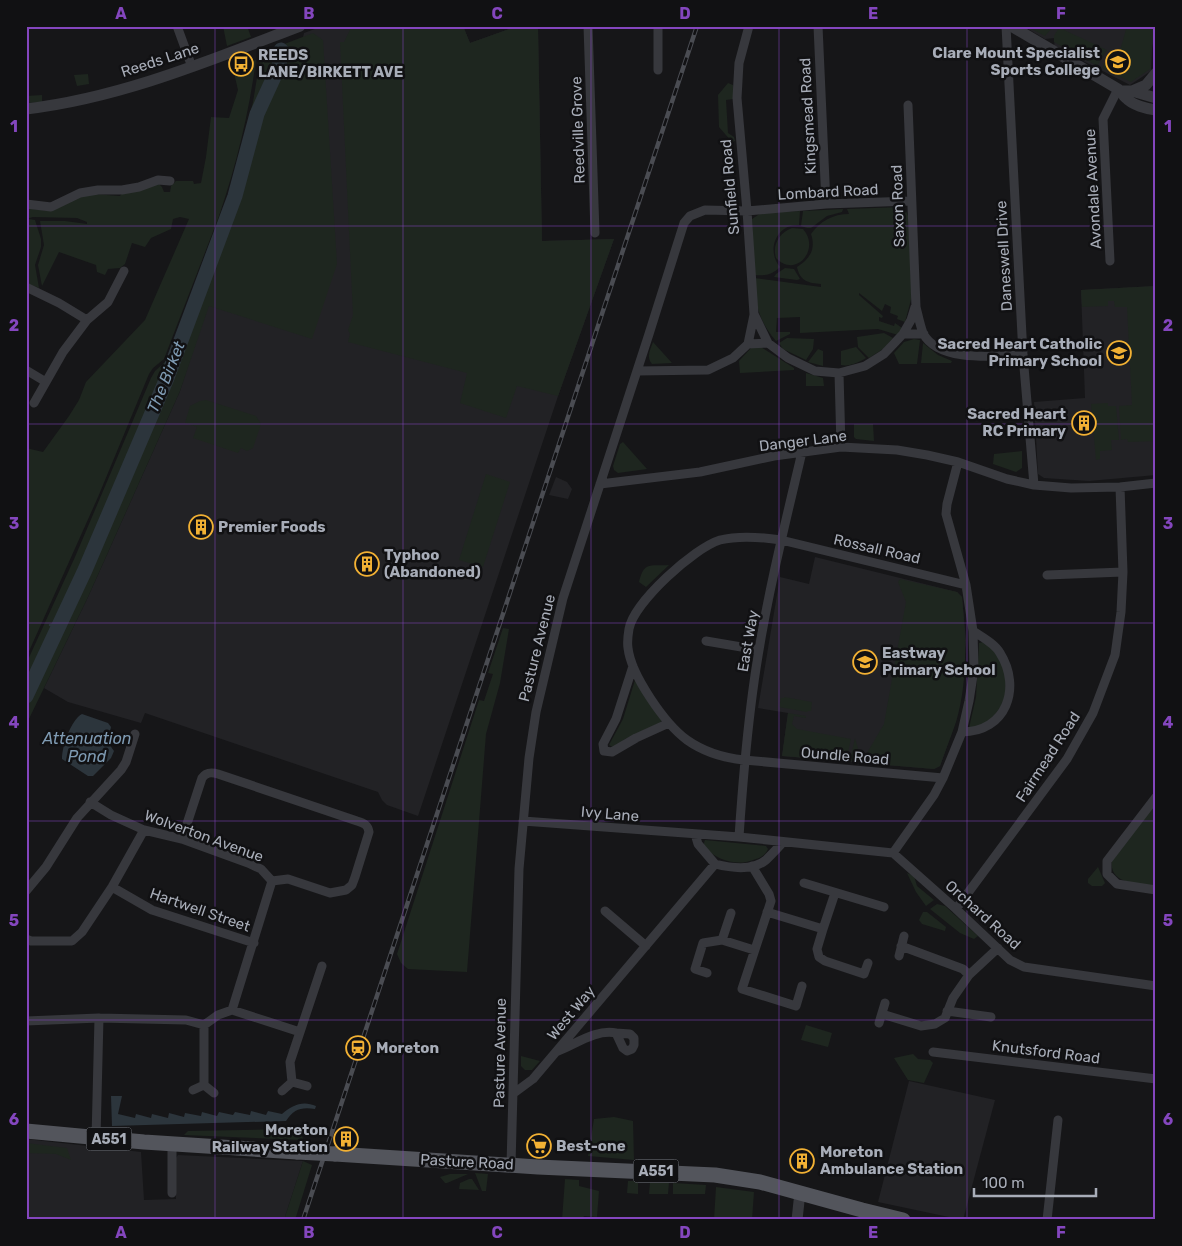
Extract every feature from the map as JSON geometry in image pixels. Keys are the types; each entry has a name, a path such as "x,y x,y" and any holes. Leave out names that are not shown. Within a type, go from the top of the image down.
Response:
{"main road":[{"name":"Pasture Road","path":"26,1131 172,1144 297,1152 716,1175 757,1181 800,1192 860,1215 903,1220"}],"street":[{"path":"177,26 192,67"},
{"name":"Reeds Lane","path":"26,109 68,103 192,67 300,26"},
{"name":"Reedville Grove","path":"588,26 595,233"},
{"path":"658,26 658,70"},
{"name":"Sunfield Road","path":"749,26 740,64 736,98 747,211 754,314 768,343"},
{"name":"Kingsmead Road","path":"818,26 826,204"},
{"name":"Daneswell Drive","path":"1006,26 1023,355 1034,485"},
{"path":"1011,26 1124,90 1156,98"},
{"path":"1124,90 1146,85 1156,73"},
{"path":"1124,90 1126,99 1138,105 1156,110"},
{"name":"Avondale Avenue","path":"1110,261 1103,119 1124,90"},
{"name":"Saxon Road","path":"908,105 916,307"},
{"path":"26,204 51,207 80,193 98,190 122,190 139,187 158,180 170,181"},
{"name":"Lombard Road","path":"747,211 826,204 911,202"},
{"name":"Pasture Avenue","path":"511,1165 519,869 529,758 536,712 553,633 574,562 684,222 690,216 705,210 747,211"},
{"path":"34,403 63,352 87,320 108,302 124,271"},
{"path":"26,287 74,311 87,320"},
{"path":"916,307 924,334 930,342 950,354 969,356 1023,355"},
{"path":"748,344 768,343 788,358 815,371 840,373 864,366 884,354 903,334 916,307"},
{"path":"637,370 708,370 732,358 748,344 754,314"},
{"path":"903,334 924,334"},
{"path":"26,370 46,382"},
{"path":"840,373 841,447"},
{"name":"Danger Lane","path":"600,484 700,472 774,456 841,447 897,450 958,462 1007,479 1034,485 1071,488 1156,484"},
{"name":"East Way","path":"739,837 744,760 759,650 781,540 802,452"},
{"path":"893,852 934,795 943,778 962,732 974,670 973,631 966,585 946,514 958,462"},
{"name":"Fairmead Road","path":"956,909 1067,759 1093,714 1115,655 1121,612 1123,572 1120,487"},
{"name":"Rossall Road","path":"633,666 628,648 630,627 639,609 674,570 692,555 720,540 760,537 781,540 966,585"},
{"path":"1046,575 1123,572"},
{"path":"962,732 971,732 983,728 996,720 1010,694 1011,677 999,650 973,631"},
{"path":"706,641 759,650"},
{"path":"633,666 616,719 603,744 604,751 612,752 636,738 669,723"},
{"name":"Oundle Road","path":"633,666 650,697 669,723 687,740 710,752 728,758 744,760 943,778"},
{"path":"26,891 46,867 77,818 121,770 126,762 135,734"},
{"name":"Wolverton Avenue","path":"90,802 111,815 144,830 182,839 254,866 268,875 272,881 288,879 330,893 346,890 352,885 369,832 367,825 357,821 208,772 202,778 182,839"},
{"path":"1156,796 1107,861 1107,874 1117,884 1156,890"},
{"name":"Ivy Lane","path":"523,820 739,837 893,852"},
{"path":"26,939 31,941 72,940 82,932 112,887 144,830"},
{"path":"695,834 698,844 715,864 738,868 752,866 765,861 783,842"},
{"name":"Orchard Road","path":"893,852 1010,960 1024,967 1156,986"},
{"name":"West Way","path":"514,1092 533,1079 715,864"},
{"path":"752,866 769,894 771,901 742,988 796,1006 802,986"},
{"path":"232,1010 272,881"},
{"path":"804,883 884,907"},
{"name":"Hartwell Street","path":"112,887 152,910 254,943"},
{"path":"835,893 817,949 819,957 825,961 864,974 868,963"},
{"path":"605,911 646,946"},
{"path":"767,912 823,929"},
{"path":"722,940 731,913"},
{"path":"898,956 904,936"},
{"path":"706,973 695,969 703,943 722,940 754,950"},
{"path":"901,946 963,969 969,975"},
{"path":"885,1003 881,1018 921,1026 929,1025 945,1018 953,998 969,975 998,948"},
{"path":"292,1082 290,1062 322,966"},
{"path":"26,1021 99,1018 186,1020 204,1025 232,1010 300,1032"},
{"path":"947,1011 991,1017"},
{"path":"96,1138 99,1018"},
{"path":"204,1025 204,1085"},
{"path":"556,1052 598,1034 616,1033"},
{"name":"Knutsford Road","path":"933,1052 1156,1079"},
{"path":"292,1082 308,1086"},
{"path":"282,1091 292,1082"},
{"path":"193,1090 204,1085"},
{"path":"204,1085 214,1092"},
{"path":"1047,1220 1058,1120"},
{"path":"172,1144 172,1193"},
{"path":"798,1220 800,1192"}],"shaded area":[{"path":"223,26 247,26 251,37 227,46"},
{"path":"323,26 463,26 470,43 518,26 538,26 542,241 614,239 558,396 418,816 387,805 378,792 145,713 141,723 68,702 44,688 88,597 180,391 201,325 293,81 304,33"},
{"path":"352,26 463,26 470,43 518,26 538,26 542,241 614,239 558,396 517,386 506,418 460,403 467,373 348,342 350,334 348,330 353,315 340,42 344,42"},
{"name":"Clare Mount Specialist Sports College","path":"1023,26 1156,26 1151,71 1130,85 1054,46 1055,38 1045,39"},
{"path":"1026,26 1045,26 1046,28 1053,27 1045,36"},
{"path":"1060,26 1065,28 1064,30 1107,50 1097,66 1054,42 1054,36"},
{"path":"1127,26 1156,26 1151,50 1150,69 1131,82 1102,68 1106,61 1113,63 1121,47"},
{"path":"313,33 323,40 337,264 312,339 209,306 180,391 88,597 26,725 26,664 75,557 151,378 155,371 166,361 229,197 253,102 261,53"},
{"path":"247,56 249,62 256,60 250,100 231,178 219,216 164,359 149,374 98,497 26,658 26,448 43,452 79,400 86,382 145,320 189,219 180,217 173,219 171,229 151,238 145,247 132,243 125,264 120,268 108,269 105,275 97,272 96,265 59,252 42,286 38,265 44,245 40,221 65,221 87,224 87,222 77,218 33,217 26,219 26,208 49,211 84,195 120,196 122,193 159,184 164,192 170,192 171,186 176,181 193,181 194,184 201,183 211,117 229,118 238,90 231,60"},
{"path":"88,74 89,84 77,86 74,75"},
{"path":"728,83 733,85 733,99 726,100 728,133 734,137 735,141 732,142 719,127 718,95"},
{"path":"42,95 42,102 28,103 26,96"},
{"path":"901,207 908,216 912,296 905,322 897,319 898,316 890,313 891,307 885,304 882,311 859,293 883,316 882,318 879,317 879,321 894,326 895,323 902,328 898,335 878,329 800,333 800,317 777,318 776,332 790,332 790,334 776,341 765,326 759,312 754,278 821,287 821,284 808,282 802,278 797,267 811,253 813,244 811,234 818,225 832,217 849,214 847,209"},
{"path":"843,209 842,212 827,216 811,228 801,226 803,211"},
{"path":"800,211 799,225 784,229 776,240 774,254 780,267 768,274 754,275 752,219 761,213"},
{"path":"26,220 35,220 41,239 41,247 35,265 39,288 26,283"},
{"path":"792,228 803,229 808,237 809,245 808,253 804,259 791,265 784,264 776,258 775,249 780,236"},
{"path":"785,268 794,269 800,279 774,277"},
{"name":"Sacred Heart Catholic Primary School","path":"1156,286 1156,475 1089,481 1044,478 1038,474 1034,402 1085,398 1081,290"},
{"path":"1156,286 1156,441 1128,442 1127,439 1121,440 1119,406 1132,405 1127,307 1115,307 1114,301 1108,301 1108,306 1082,307 1081,290"},
{"path":"884,333 893,338 883,349 869,358 858,347 857,337"},
{"path":"787,338 814,339 813,349 806,360 783,349 779,343"},
{"path":"914,339 920,340 917,364 899,364 894,353 904,342"},
{"path":"653,342 672,363 652,364 649,356"},
{"path":"923,343 938,355 952,361 951,363 921,363"},
{"path":"761,347 794,368 794,370 740,373 739,361 751,348"},
{"path":"856,347 866,358 851,365 841,365 841,351"},
{"path":"818,349 823,351 823,366 808,362"},
{"path":"806,373 823,378 824,386 806,386"},
{"path":"206,400 256,416 261,424 253,448 247,451 241,448 238,453 193,438 197,427 185,423 190,406"},
{"path":"1108,403 1108,406 1116,406 1119,440 1111,440 1112,450 1100,451 1100,459 1096,460 1091,404"},
{"path":"854,424 873,424 874,441 856,439 854,437"},
{"path":"623,442 647,469 618,473 614,470 613,466 620,444"},
{"path":"1022,451 1022,468 1016,472 993,464 994,454"},
{"path":"486,474 510,482 483,567 459,560"},
{"path":"556,477 567,482 572,489 568,499 549,495"},
{"name":"Eastway Primary School","path":"815,557 957,592 962,597 966,641 963,683 956,721 940,766 934,769 782,756 788,713 758,708 780,577 809,584"},
{"path":"669,565 646,587 639,582 643,571 649,566"},
{"path":"900,579 957,592 962,597 965,644 963,691 956,722 940,766 934,769 874,764 867,753 884,724 906,602 898,582"},
{"path":"503,628 509,629 500,683 486,734 467,972 408,969 401,963 397,954 479,700 484,701 493,674 488,673"},
{"path":"983,642 993,650 1005,669 1007,680 1006,692 1003,703 987,722 969,728 976,697 979,643"},
{"path":"635,680 662,720 660,723 625,739 614,748 609,745 623,719"},
{"path":"781,698 812,702 811,711 779,707"},
{"path":"788,713 806,716 806,718 794,716 792,724 797,729 851,739 846,761 782,756"},
{"path":"855,738 862,763 850,761"},
{"path":"1156,800 1156,886 1125,881 1115,874 1112,868 1112,859"},
{"path":"705,840 766,846 768,849 762,857 749,861 735,862 722,859 710,853 704,848"},
{"path":"1098,867 1105,883 1102,886 1092,886 1088,883 1088,879"},
{"path":"907,873 914,876 917,886 934,900 926,906 916,892"},
{"path":"937,904 945,906 978,936 974,939 960,933 930,909"},
{"path":"923,912 927,912 946,927 945,931 922,924 919,920"},
{"path":"806,1025 832,1033 828,1047 801,1040"},
{"path":"913,1054 918,1059 930,1060 933,1063 924,1083 908,1080 894,1058"},
{"path":"521,1056 540,1061 532,1070 525,1070 521,1066"},
{"path":"909,1081 995,1100 963,1220 878,1202"},
{"path":"614,1117 633,1121 634,1160 588,1156 594,1119"},
{"path":"298,1130 304,1140 184,1135 188,1131"},
{"path":"26,1139 141,1152 144,1200 176,1199 175,1159 178,1155 303,1161 284,1220 26,1220"},
{"path":"26,1143 67,1148 71,1160 56,1154 26,1153"},
{"path":"303,1161 312,1165 295,1220 284,1220"},
{"path":"475,1173 488,1174 486,1191 482,1191"},
{"path":"450,1174 468,1174 447,1183 440,1177"},
{"path":"472,1179 479,1190 459,1189 460,1183"},
{"path":"565,1179 579,1180 579,1186 599,1191 597,1217 584,1216 582,1220 567,1218 562,1220"},
{"path":"628,1181 638,1181 638,1194 627,1193"},
{"path":"650,1182 669,1182 668,1194 649,1194"},
{"path":"673,1183 706,1185 705,1194 673,1194"},
{"path":"716,1187 754,1192 752,1220 714,1220"}],"water":[{"name":"Attenuation Pond","path":"82,714 108,723 111,727 109,743 114,751 111,758 93,776 88,776 62,759 68,734 74,722"},
{"path":"111,1096 122,1096 118,1114 135,1118 136,1114 151,1118 152,1114 168,1118 169,1113 184,1117 185,1113 201,1116 202,1112 217,1116 219,1112 233,1115 235,1112 250,1115 251,1111 266,1115 268,1111 282,1114 298,1104 307,1103 316,1106 315,1109 306,1108 298,1110 286,1121 112,1126"}],"waterway":[{"name":"The Birket","path":"26,696 85,570 167,378 235,196 257,114 279,66 281,50"},
{"name":"The Birket","path":"50,625 61,623"}],"railway":[{"path":"303,1220 697,26"}],"place":[{"name":"Clare Mount Specialist Sports College","path":"1118,62"},
{"name":"REEDS LANE/BIRKETT AVE","path":"241,64"},
{"name":"Sacred Heart Catholic Primary School","path":"1119,353"},
{"name":"Sacred Heart RC Primary","path":"1084,423"},
{"name":"Premier Foods","path":"201,527"},
{"name":"Typhoo (Abandoned)","path":"367,564"},
{"name":"Eastway Primary School","path":"865,662"},
{"name":"Moreton","path":"358,1048"},
{"name":"Moreton Railway Station","path":"346,1139"},
{"name":"Best-one","path":"539,1146"},
{"name":"Moreton Ambulance Station","path":"802,1161"}]}
